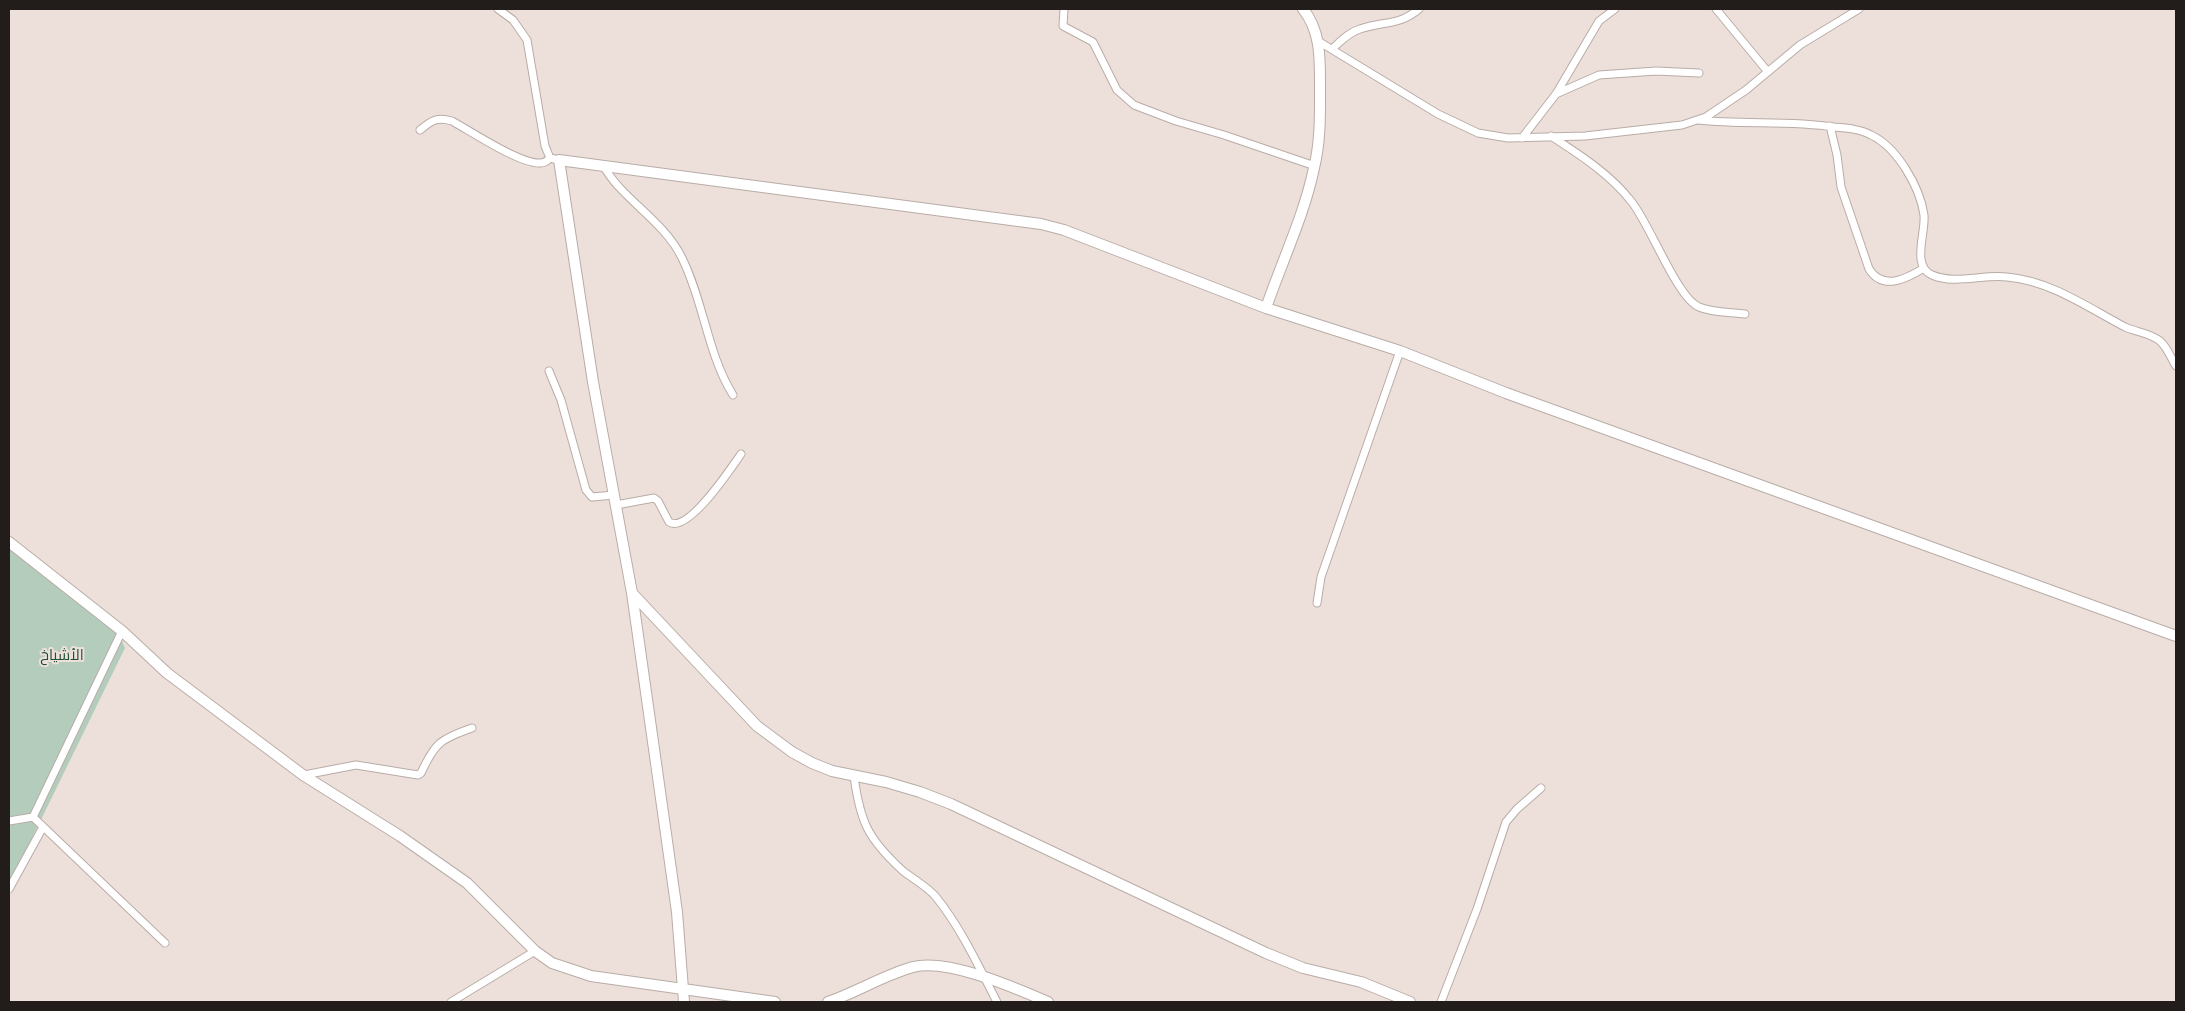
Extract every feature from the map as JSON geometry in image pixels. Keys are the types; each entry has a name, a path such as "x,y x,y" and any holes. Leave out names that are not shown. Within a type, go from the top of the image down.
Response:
{"street":[{"path":"498,9 513,20 527,40 545,146 554,159 632,593 677,912 684,1002"},
{"path":"1064,9 1063,26 1065,29 1084,36 1093,42 1117,90 1134,105 1176,122 1224,135 1315,166"},
{"path":"1266,308 1298,224 1315,166 1320,107 1318,41 1312,22 1303,9"},
{"path":"1332,49 1350,34 1360,29 1395,23 1419,9"},
{"path":"1522,138 1556,94 1599,20 1615,9"},
{"path":"1716,9 1768,72"},
{"path":"1318,41 1438,114 1487,136 1522,138 1612,134 1682,125 1698,120 1735,98 1800,45 1859,9"},
{"path":"1556,94 1599,75 1656,71 1699,73"},
{"path":"420,130 434,119 452,121 523,160 539,164 554,159 603,165 1041,224 1064,230 1266,308 1400,352 1506,393 2176,636"},
{"path":"1698,120 1719,122 1794,122 1857,130 1871,135 1879,140 1902,165 1917,191 1923,210 1924,224 1921,245 1924,268 1928,273 1943,278 2006,276 2049,287 2127,328 2155,338 2166,348 2176,366"},
{"path":"1830,126 1837,155 1841,187 1869,269 1879,280 1889,282 1909,276 1924,268"},
{"path":"1551,136 1590,162 1626,195 1653,236 1676,281 1693,303 1706,309 1745,314"},
{"path":"603,165 618,186 674,244 683,259 697,296 716,360 725,382 733,394"},
{"path":"1317,603 1321,578 1400,352"},
{"path":"549,371 561,400 586,490 592,498 615,500 654,498 658,501 669,522 671,524 678,523 692,515 704,502 741,454"},
{"path":"9,542 122,631 167,673 303,775 400,836 467,883 535,951 552,963 591,976 775,1002"},
{"path":"632,593 757,726 792,752 812,763 854,776 912,789 952,804 1266,953 1303,968 1361,982 1410,1002"},
{"path":"33,817 122,631"},
{"path":"303,775 356,765 418,775 421,773 434,747 440,741 472,728"},
{"path":"854,776 859,808 865,826 878,846 903,870 934,895 948,915 998,1002"},
{"path":"1441,1002 1477,909 1506,822 1517,809 1541,788"},
{"path":"9,821 33,817"},
{"path":"33,817 166,944"},
{"path":"9,889 43,827"},
{"path":"451,1002 535,951"},
{"path":"828,1002 914,967 947,966 1048,1002"}],"green space":[{"name":"الأشياخ","path":"9,539 120,636 125,648 9,885"}]}
